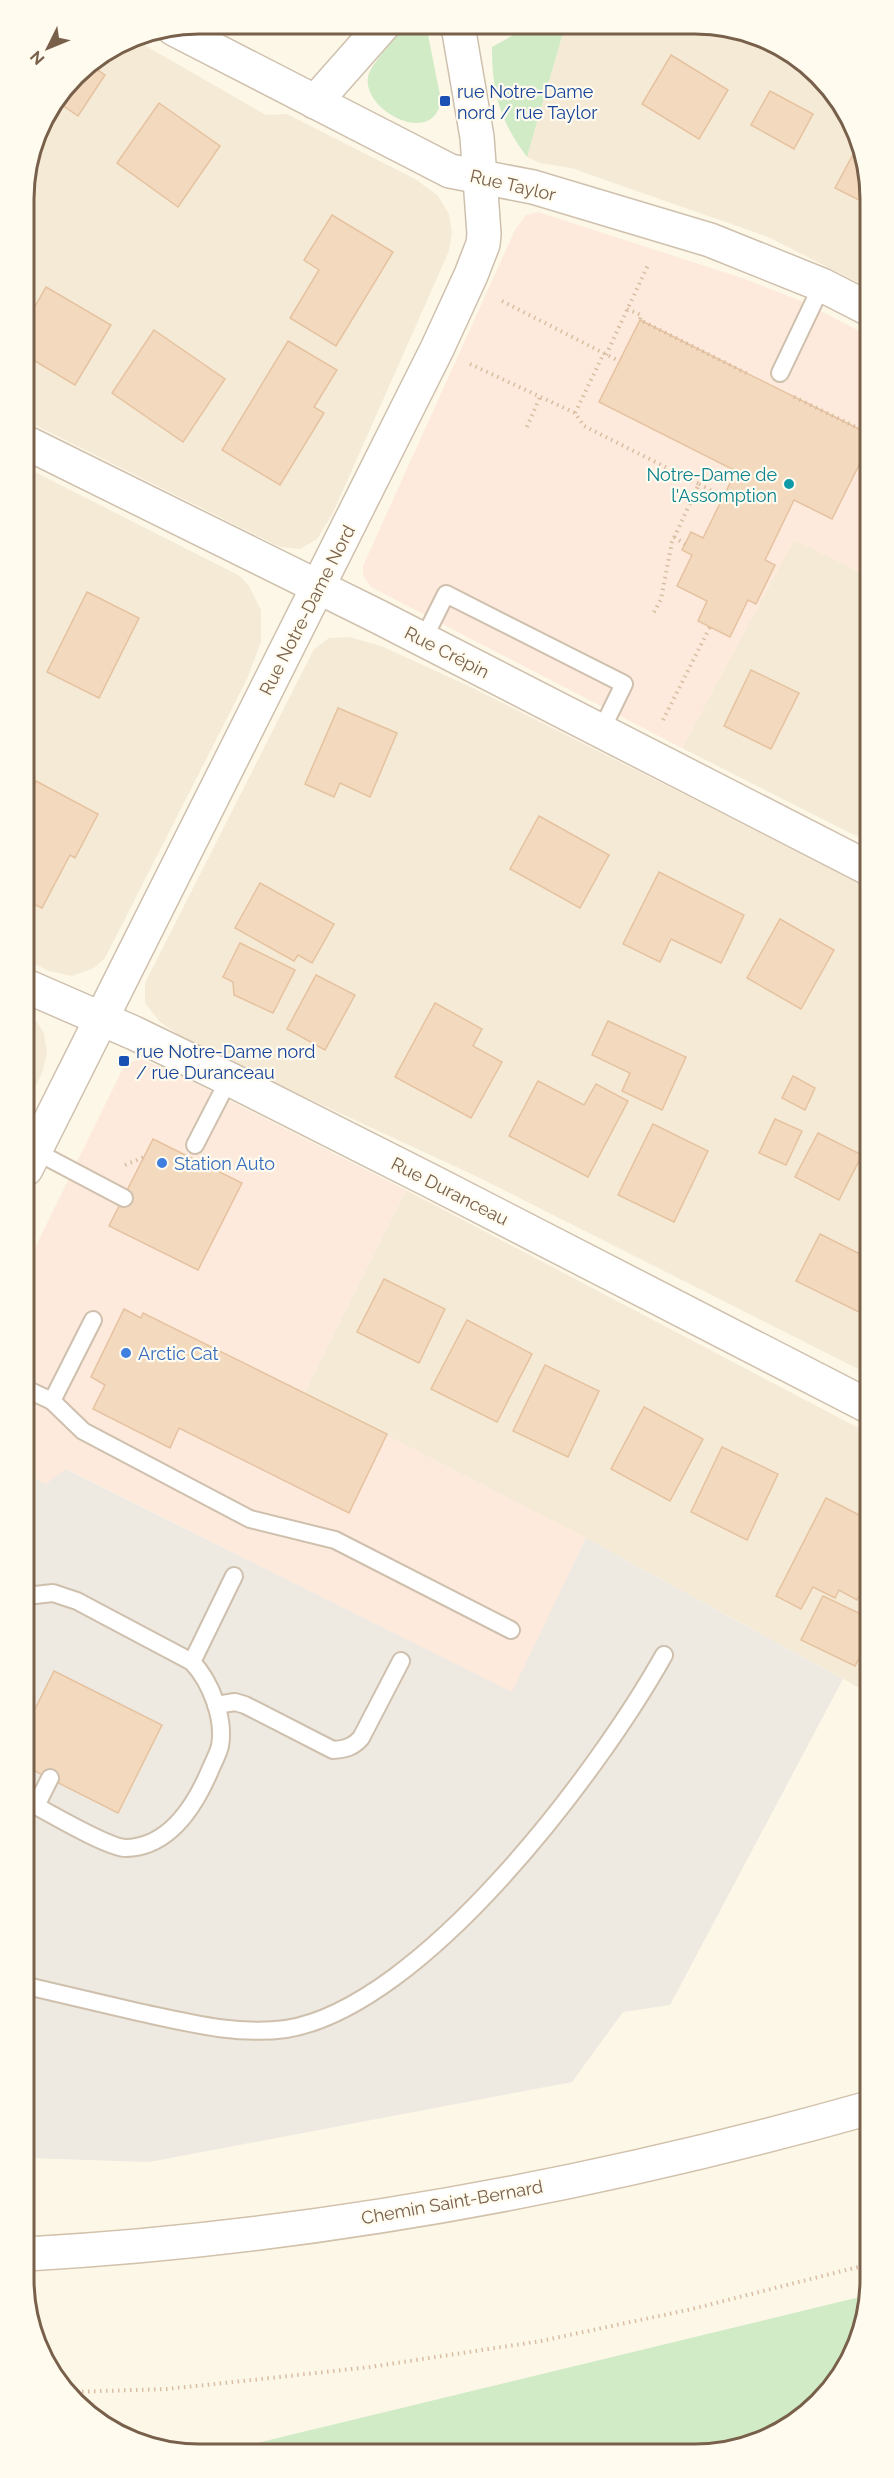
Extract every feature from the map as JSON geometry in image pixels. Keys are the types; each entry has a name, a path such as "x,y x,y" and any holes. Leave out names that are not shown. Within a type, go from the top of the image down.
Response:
{"street":[{"path":"315,102 375,34"},
{"name":"Rue Notre-Dame Nord","path":"35,1151 437,349 483,244 477,137 459,34"},
{"name":"Rue Taylor","path":"186,35 450,171 533,187 710,240 822,285 860,304"},
{"name":"Rue Crépin","path":"35,447 423,640 860,864"},
{"name":"Rue Duranceau","path":"35,990 101,1018 229,1079 859,1402"},
{"name":"Chemin Saint-Bernard","path":"34,2253 228,2236 315,2225 490,2197 698,2154 859,2111"}],"lane":[{"path":"776,379 822,285"},
{"path":"423,640 446,594 624,684 601,731"},
{"path":"195,1145 229,1079"},
{"path":"35,1162 123,1197"},
{"path":"52,1401 93,1320"},
{"path":"34,1393 52,1401 83,1431 250,1519 335,1540 511,1630"},
{"path":"192,1662 234,1576"},
{"path":"34,1595 53,1593 77,1601 192,1662 203,1673 212,1690 219,1716 220,1746 190,1810 170,1831 146,1846 123,1848 87,1833 34,1804"},
{"path":"34,1988 192,2024 247,2030 285,2029 318,2020 349,2007 390,1980 475,1906 549,1824 638,1700 664,1655"},
{"path":"216,1705 236,1702 245,1705 333,1750 344,1749 354,1746 361,1738 401,1661"},
{"path":"34,1800 50,1778"}],"path":[{"path":"575,413 666,227"},
{"path":"627,309 641,315 639,320 776,379 856,428"},
{"path":"526,312 619,361"},
{"path":"437,349 575,413 584,426 723,497"},
{"path":"527,427 540,397"},
{"path":"652,616 661,599 674,537 699,484"},
{"path":"674,537 685,544"},
{"path":"660,725 710,627"},
{"path":"80,2392 166,2389 243,2381 370,2367 542,2341 703,2306 859,2267"}],"shaded area":[{"path":"563,34 694,34 748,43 786,62 811,83 825,99 847,136 856,167 860,200 860,283 768,237 571,168 540,163 527,157"},
{"path":"143,44 266,115 287,114 417,180 438,196 449,214 452,233 449,251 332,515 317,539 300,549 280,547 35,425 35,189 40,157 57,117 75,91 99,69"},
{"path":"538,212 742,278 801,301 860,331 860,572 794,540 682,748 371,587 363,575 363,566 515,230 526,215"},
{"path":"35,472 240,576 249,586 261,610 261,641 248,677 105,958 94,968 72,976 49,971 35,964"},
{"path":"794,539 860,572 860,838 682,748"},
{"path":"349,637 381,646 471,687 860,883 859,1370 478,1177 253,1073 179,1035 160,1022 145,1003 145,983 314,649 329,638"},
{"path":"35,1018 44,1033 47,1054 35,1088"},
{"path":"140,1059 167,1069 406,1190 304,1393 586,1538 513,1693 67,1469 46,1484 34,1478 34,1249 125,1064"},
{"path":"406,1190 859,1428 859,1688 586,1538 304,1393"},
{"path":"66,1469 512,1692 586,1538 843,1679 670,2005 623,2012 572,2082 149,2162 34,2158 34,1478 46,1484"}],"green space":[{"path":"399,34 428,34 441,100 436,114 426,121 413,123 387,112 376,102 369,90 370,72"},
{"path":"515,34 563,34 527,157 510,130 499,105 492,63 492,47"},
{"path":"858,2297 847,2342 832,2370 819,2387 795,2409 748,2435 694,2444 253,2444"}],"building":[{"path":"671,55 728,90 699,139 642,104"},
{"path":"98,70 105,75 78,116 64,106 91,75"},
{"path":"770,91 813,114 794,149 751,125"},
{"path":"159,103 220,146 178,207 117,163"},
{"path":"853,154 860,200 835,188"},
{"path":"332,215 393,252 336,346 290,318 319,270 304,260"},
{"path":"46,287 111,325 75,385 35,361 35,306"},
{"name":"Notre-Dame de l'Assomption","path":"640,320 860,429 860,463 832,519 794,500 765,560 775,565 756,604 748,600 730,637 698,621 707,601 677,586 692,555 682,550 691,532 703,538 736,471 599,402"},
{"path":"154,330 225,379 183,442 112,393"},
{"path":"288,341 337,370 314,407 324,413 280,485 222,450"},
{"path":"87,592 139,618 99,698 47,672"},
{"path":"751,670 799,693 771,749 724,726"},
{"path":"338,708 397,733 370,797 340,783 334,797 305,784"},
{"path":"36,781 98,814 75,858 70,855 42,908 35,905"},
{"path":"539,816 609,855 580,908 510,869"},
{"path":"659,872 744,915 721,963 671,939 660,962 623,944"},
{"path":"260,883 334,924 312,963 298,955 294,961 235,928"},
{"path":"780,919 834,950 801,1009 747,978"},
{"path":"240,943 295,970 273,1013 234,995 233,982 223,977"},
{"path":"316,975 355,995 325,1050 287,1029"},
{"path":"435,1003 482,1029 473,1046 502,1062 471,1118 395,1077"},
{"path":"608,1021 686,1057 662,1110 622,1091 630,1073 592,1055"},
{"path":"793,1076 815,1088 805,1110 782,1098"},
{"path":"538,1081 584,1105 596,1084 628,1101 588,1177 509,1136"},
{"path":"775,1119 802,1131 786,1165 759,1153"},
{"path":"653,1124 708,1151 674,1222 618,1195"},
{"path":"818,1133 860,1154 860,1160 839,1200 795,1177"},
{"path":"153,1139 242,1183 198,1270 109,1226"},
{"path":"820,1234 859,1254 859,1312 796,1281"},
{"path":"384,1279 445,1309 419,1363 357,1332"},
{"path":"124,1309 141,1318 143,1313 387,1434 349,1513 179,1428 170,1448 93,1409 105,1385 91,1377"},
{"path":"467,1320 532,1354 497,1422 431,1389"},
{"path":"545,1365 599,1391 568,1457 513,1431"},
{"path":"644,1407 703,1439 670,1501 611,1469"},
{"path":"722,1447 778,1474 747,1540 691,1512"},
{"path":"826,1498 859,1515 859,1596 857,1600 839,1590 835,1598 813,1587 801,1609 776,1596"},
{"path":"823,1596 859,1613 859,1658 855,1666 801,1640"},
{"path":"54,1671 162,1725 118,1813 34,1771 34,1710"}],"place":[{"name":"rue Notre-Dame nord / rue Taylor","path":"445,101"},
{"name":"Notre-Dame de l'Assomption","path":"789,484"},
{"name":"rue Notre-Dame nord / rue Duranceau","path":"124,1061"},
{"name":"Station Auto","path":"162,1163"},
{"name":"Arctic Cat","path":"126,1353"}]}
